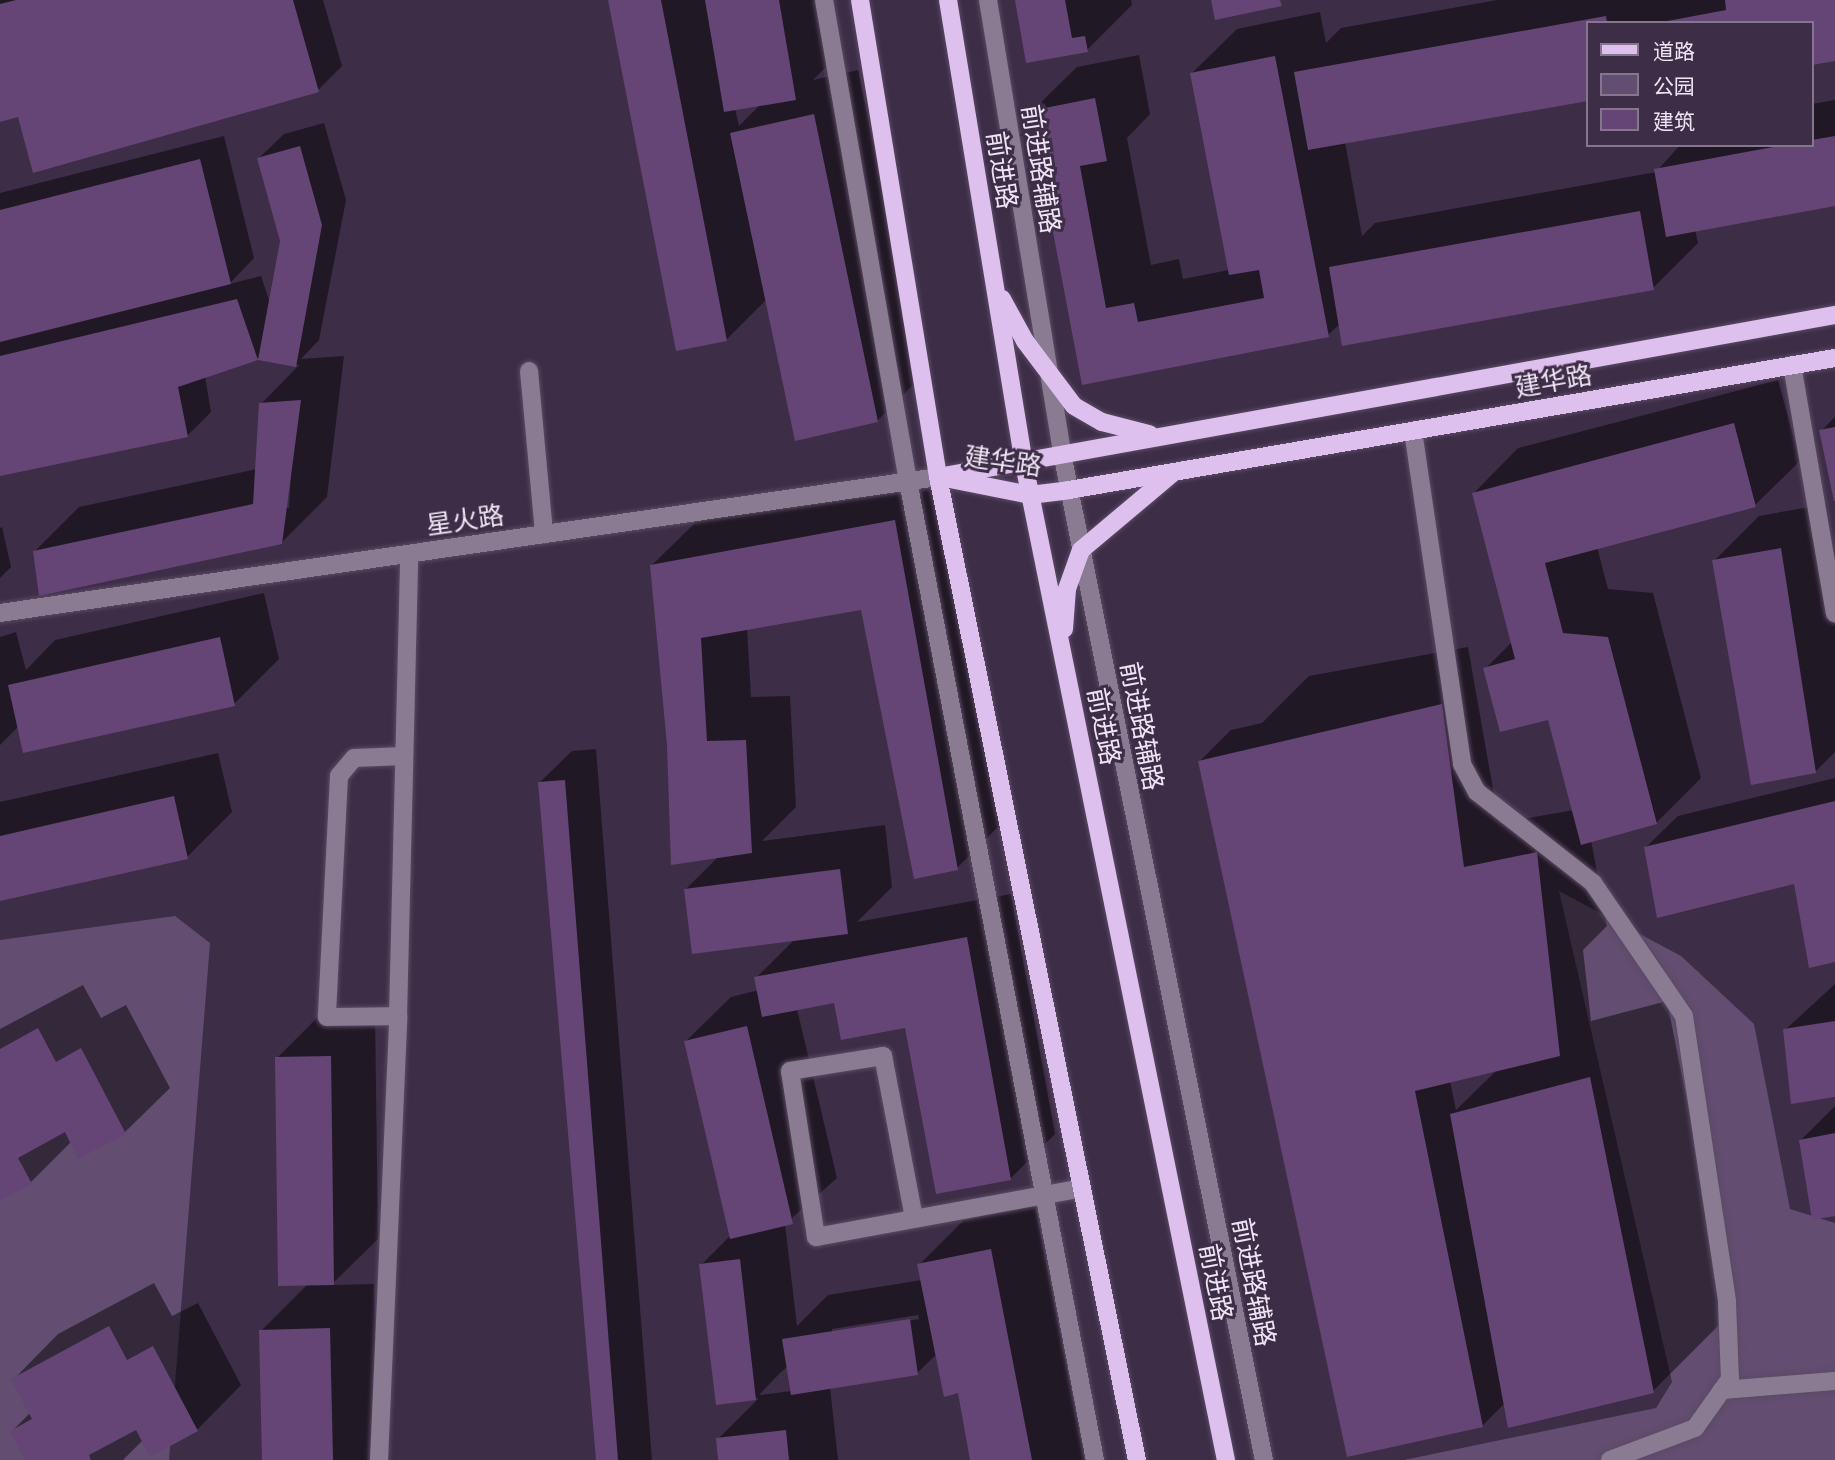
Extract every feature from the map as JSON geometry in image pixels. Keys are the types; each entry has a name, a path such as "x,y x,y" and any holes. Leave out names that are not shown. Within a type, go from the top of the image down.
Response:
{"main road":[{"path":"860,0 938,477 1137,1460"},
{"name":"前进路","path":"948,0 1030,495 1226,1460"},
{"path":"996,288 1025,341 1074,406 1102,422 1156,436"},
{"name":"建华路","path":"938,477 1023,458 1835,315"},
{"name":"建华路","path":"938,477 1030,495 1069,491 1835,358"},
{"path":"1063,653 1067,590 1081,550 1175,472"}],"street":[{"path":"824,0 908,481 1042,1195 1095,1460"},
{"name":"前进路辅路","path":"988,0 1069,491 1264,1460"},
{"path":"1792,365 1835,613"},
{"path":"529,371 544,534"},
{"path":"1413,431 1462,764 1477,792 1593,883 1684,1016 1727,1302 1730,1379 1695,1428 1610,1460"},
{"name":"星火路","path":"0,613 938,477"},
{"path":"379,1460 398,1016 408,554"},
{"path":"398,1016 327,1017 339,776 354,758 404,755"},
{"path":"914,1218 883,1056 790,1071 816,1237 1082,1188"},
{"path":"1722,1390 1835,1381"}],"green space":[{"path":"1559,891 1681,956 1754,1024 1790,1209 1835,1223 1835,1460 1404,1460 1656,1408 1672,1382"},
{"path":"175,916 210,943 169,1460 0,1460 0,940"}],"building":[{"path":"16,0 293,0 319,92 33,173 18,117 0,122 0,4"},
{"path":"608,0 661,0 727,341 676,351"},
{"path":"705,0 779,0 796,100 724,112"},
{"path":"1015,0 1065,0 1072,38 1085,36 1088,52 1026,63"},
{"path":"1211,0 1280,0 1282,6 1215,20"},
{"path":"1725,0 1835,0 1835,61 1814,65 1814,21 1668,21 1726,10"},
{"path":"1606,16 1607,21 1587,21 1587,101 1308,150 1294,72"},
{"path":"1275,56 1329,337 1082,385 1030,111 1095,98 1107,161 1080,166 1106,308 1134,303 1138,322 1264,298 1259,270 1229,275 1190,73"},
{"path":"814,114 878,422 795,441 730,133"},
{"path":"1835,136 1835,206 1666,237 1654,169 1773,147 1814,147 1814,140"},
{"path":"300,146 322,225 296,367 258,360 280,241 257,158"},
{"path":"200,159 231,284 0,342 0,210"},
{"path":"1640,211 1654,290 1342,346 1329,267"},
{"path":"237,299 258,360 178,387 188,437 0,476 0,356"},
{"path":"301,400 282,544 39,596 33,551 253,504 259,403"},
{"path":"1734,423 1756,507 1545,563 1563,633 1608,637 1657,824 1581,845 1548,720 1500,732 1483,668 1515,659 1472,493"},
{"path":"1835,427 1835,501 1834,501 1819,430"},
{"path":"895,520 958,870 914,879 861,610 701,638 707,741 746,740 752,853 671,865 667,745 650,565"},
{"path":"1781,548 1816,773 1751,785 1712,560"},
{"path":"220,637 235,706 23,753 8,685"},
{"path":"1442,704 1464,867 1537,852 1560,1056 1415,1091 1483,1427 1347,1457 1198,761"},
{"path":"565,780 618,1460 596,1460 538,782"},
{"path":"174,796 188,859 0,901 0,836"},
{"path":"1835,801 1835,962 1809,968 1794,884 1657,918 1644,847"},
{"path":"840,869 848,934 692,954 684,889"},
{"path":"967,937 1011,1180 936,1194 905,1028 841,1040 834,1003 762,1017 754,977"},
{"path":"1835,1021 1835,1097 1791,1104 1783,1029"},
{"path":"747,1026 793,1224 730,1239 684,1041"},
{"path":"38,1028 56,1062 81,1048 126,1134 78,1159 65,1132 18,1158 32,1184 0,1201 0,1049"},
{"path":"331,1056 334,1285 278,1286 275,1057"},
{"path":"1590,1077 1654,1393 1508,1428 1450,1114"},
{"path":"1835,1133 1835,1216 1812,1220 1799,1140"},
{"path":"991,1249 1032,1460 970,1460 958,1393 944,1397 917,1264"},
{"path":"740,1259 756,1400 716,1405 699,1264"},
{"path":"910,1319 918,1375 791,1395 782,1339"},
{"path":"109,1326 127,1360 153,1346 198,1431 150,1457 136,1430 89,1455 91,1460 25,1460 10,1431 32,1419 11,1379"},
{"path":"330,1328 333,1460 262,1460 259,1330"},
{"path":"786,1430 789,1460 718,1460 716,1438"}]}
